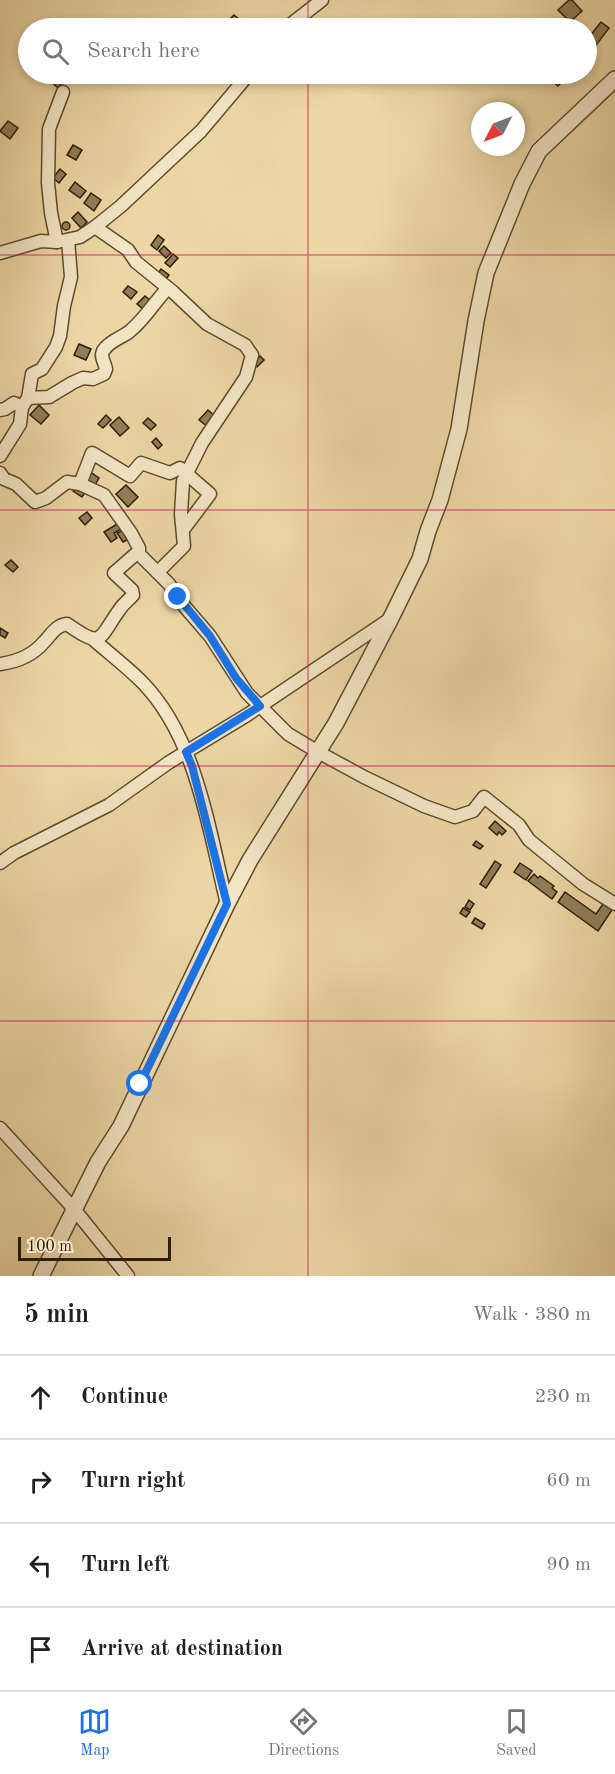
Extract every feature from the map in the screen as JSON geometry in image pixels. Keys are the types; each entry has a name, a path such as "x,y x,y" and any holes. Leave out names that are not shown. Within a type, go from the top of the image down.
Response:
{"street":[{"path":"299,18 322,0"},
{"path":"41,1276 98,1162 121,1126 250,860 336,723 420,559 440,500 459,429 486,273 522,184 540,151 615,79"},
{"path":"0,253 41,241 63,241 80,237 95,227 121,206 201,131 241,84"},
{"path":"0,456 20,424 32,374 42,369 56,347 72,278 63,241 51,213 48,183 49,129 63,92"},
{"path":"95,227 128,250 136,262 207,324 245,345 252,358 246,377 212,428 186,473 181,496 184,546 158,572"},
{"path":"0,410 14,403 25,403 49,397 83,378 93,379 104,374 106,369 101,358 103,352 115,340 129,333 168,288"},
{"path":"80,484 92,453 130,476 141,463 170,473 180,468 210,494 183,530"},
{"path":"1,479 16,484 35,502 45,498 67,482 80,484 104,495 113,505 138,546 138,552 144,561 158,572 210,636 236,678 281,728 318,752 424,806 455,817 473,811 484,798 519,825 529,840 583,884 615,904"},
{"path":"94,640 99,639 107,631 120,609 133,595 132,590 114,573 138,552"},
{"path":"0,863 14,853 109,806 186,752 260,706 391,618"},
{"path":"0,664 16,661 36,650 56,628 67,624 83,636 94,640 143,684 174,725 192,766 227,904"},
{"path":"0,1128 74,1209 128,1276"}],"building":[{"path":"572,0 582,11 574,18 566,18 558,10"},
{"path":"601,22 609,28 597,44 597,27"},
{"path":"8,121 18,128 10,139 0,131"},
{"path":"73,145 82,150 76,160 67,155"},
{"path":"60,169 66,174 59,183 53,178"},
{"path":"75,182 86,191 80,198 69,190"},
{"path":"91,193 101,200 94,211 84,203"},
{"path":"78,212 87,222 81,228 72,218"},
{"path":"66,222 70,226 66,230 62,226"},
{"path":"158,235 164,240 157,250 151,245"},
{"path":"164,246 171,253 166,258 159,251"},
{"path":"173,254 178,258 170,267 165,263"},
{"path":"161,269 169,275 165,281 157,275"},
{"path":"128,286 137,292 131,299 123,292"},
{"path":"145,296 151,301 143,309 137,304"},
{"path":"79,344 91,349 86,360 74,355"},
{"path":"260,356 264,360 257,367 253,363"},
{"path":"39,405 49,415 41,424 30,415"},
{"path":"208,410 217,418 208,427 199,420"},
{"path":"106,415 111,420 103,428 98,424"},
{"path":"119,417 129,428 120,436 110,425"},
{"path":"148,418 156,425 151,430 143,423"},
{"path":"156,438 162,445 158,449 152,442"},
{"path":"89,471 99,478 95,485 83,481"},
{"path":"77,485 86,491 82,497 73,491"},
{"path":"126,485 138,497 128,507 116,494"},
{"path":"87,512 92,518 85,525 79,518"},
{"path":"117,524 121,529 114,533 117,538 111,542 104,532"},
{"path":"122,531 127,540 123,542 117,533"},
{"path":"11,560 18,567 13,572 5,565"},
{"path":"0,628 8,633 5,638 0,635"},
{"path":"495,821 506,831 502,835 499,832 497,835 489,828"},
{"path":"476,841 483,846 480,849 473,845"},
{"path":"495,861 501,865 486,888 480,884"},
{"path":"520,863 532,871 526,880 514,872"},
{"path":"534,874 554,886 552,888 557,892 552,899 528,881"},
{"path":"565,892 596,914 603,904 612,910 598,931 558,902"},
{"path":"469,900 474,904 470,910 465,907"},
{"path":"463,908 470,912 466,917 460,913"},
{"path":"475,918 485,924 482,929 472,923"}],"route":[{"path":"140,1084 227,904 192,766 186,752 260,706 247,693 210,636 178,597"}]}
